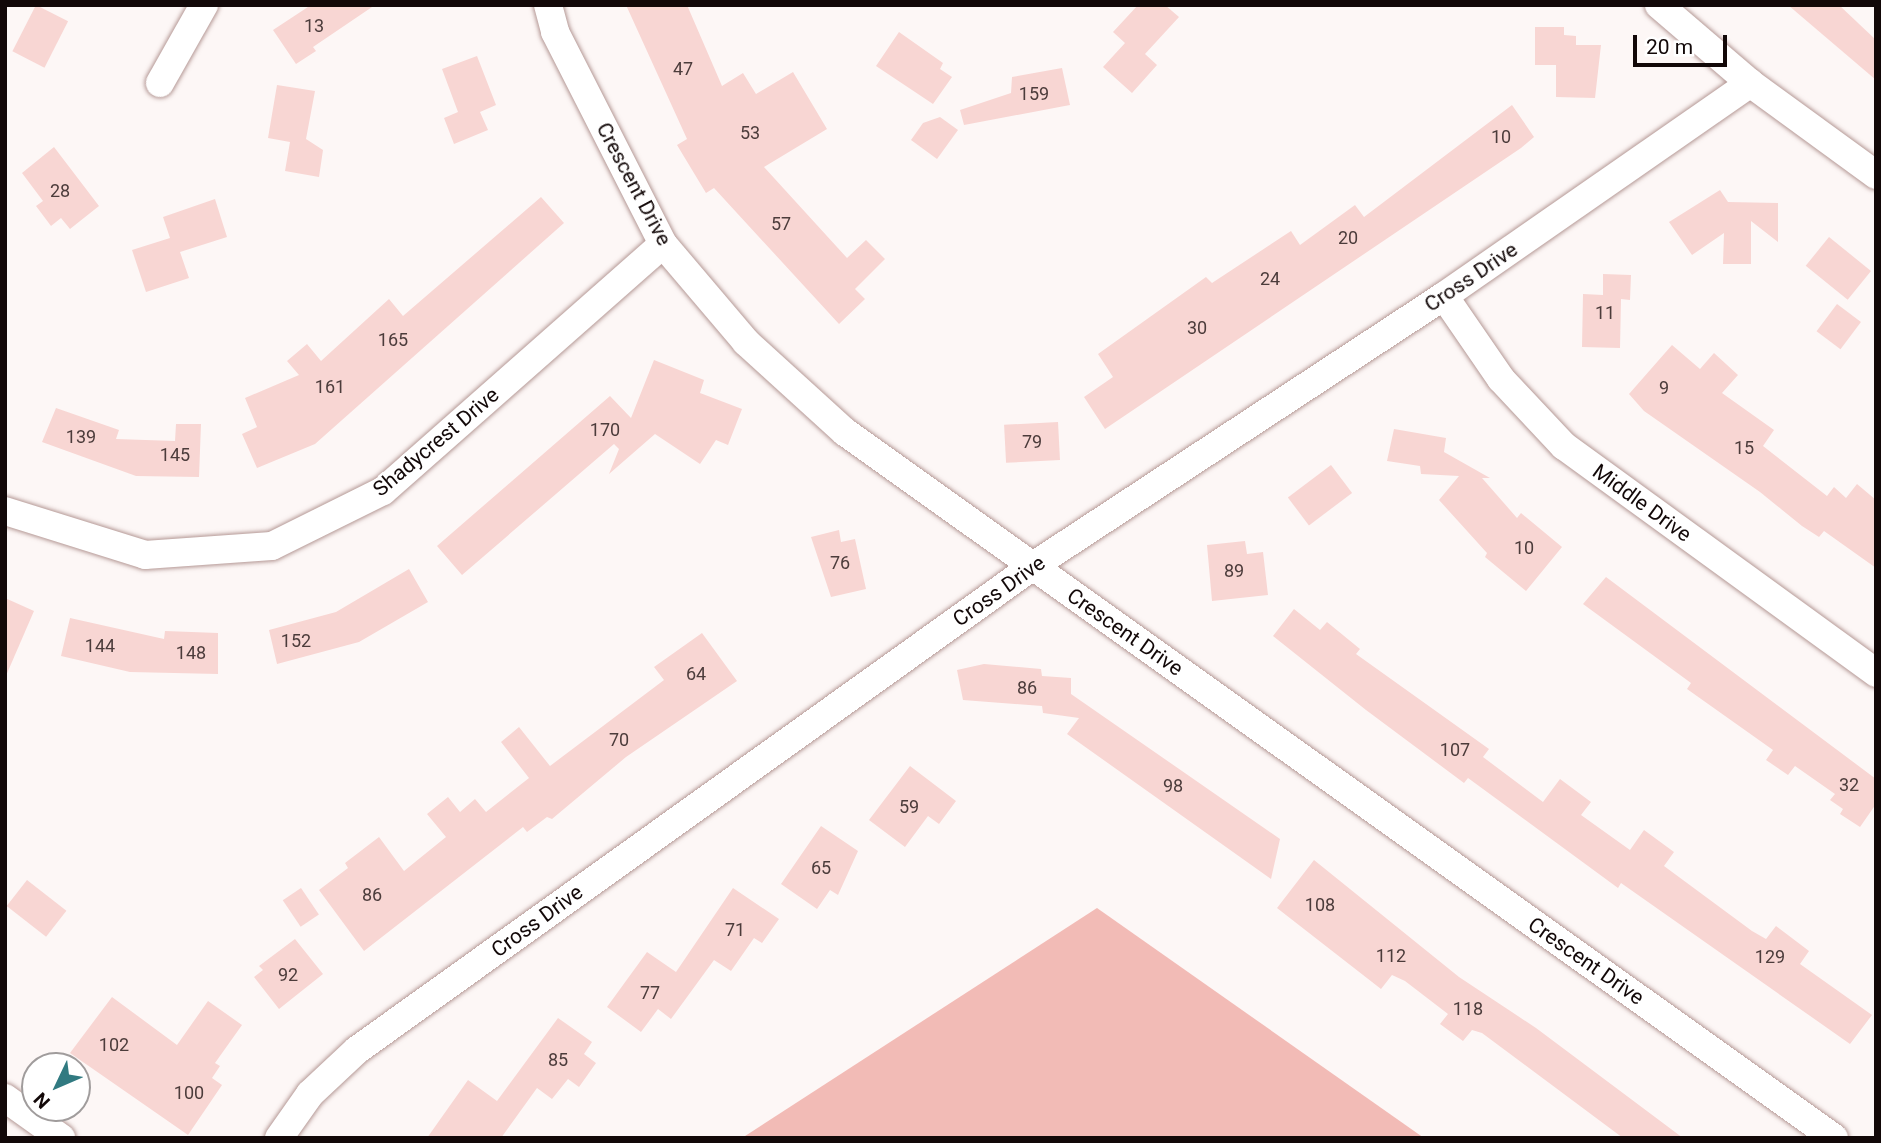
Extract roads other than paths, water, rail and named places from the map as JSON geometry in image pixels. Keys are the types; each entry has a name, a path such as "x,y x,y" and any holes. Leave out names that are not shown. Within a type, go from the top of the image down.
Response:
{"street":[{"path":"159,83 204,5"},
{"name":"Crescent Drive","path":"548,5 555,32 663,244 747,342 845,432 1834,1138"},
{"path":"1659,5 1750,83 1876,175"},
{"name":"Cross Drive","path":"279,1138 310,1094 357,1050 1032,566 1444,296 1750,83"},
{"name":"Shadycrest Drive","path":"5,511 145,555 272,546 383,491 663,244"},
{"name":"Middle Drive","path":"1444,296 1501,379 1564,446 1876,673"},
{"path":"5,1098 61,1138"}]}
